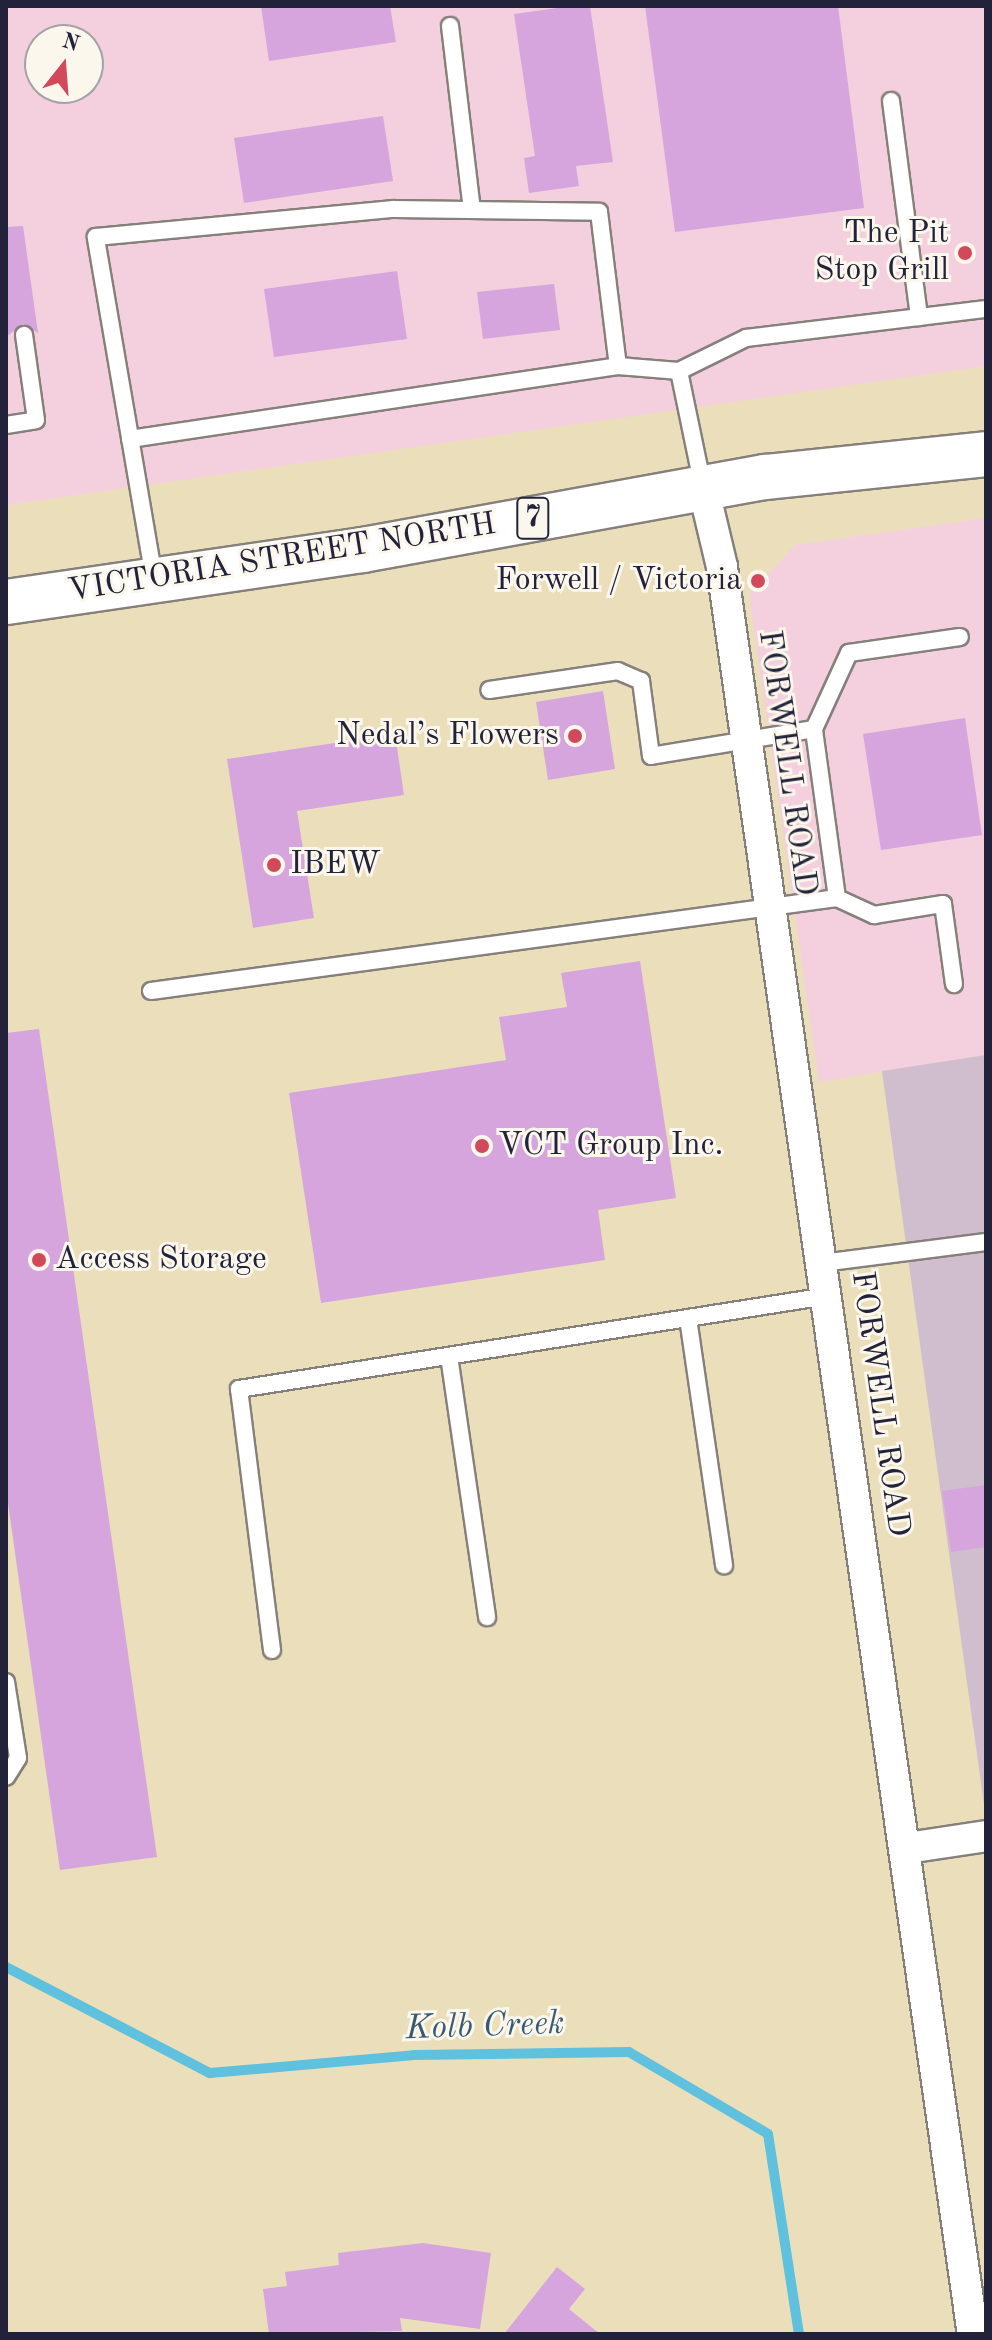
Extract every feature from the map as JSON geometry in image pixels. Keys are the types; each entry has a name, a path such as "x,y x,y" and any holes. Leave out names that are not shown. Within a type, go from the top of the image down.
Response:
{"main road":[{"name":"VICTORIA STREET NORTH","path":"6,602 363,550 703,487 986,454"}],"street":[{"name":"FORWELL ROAD","path":"703,487 722,567 907,1848 973,2334"},
{"path":"907,1848 986,1836"}],"lane":[{"path":"450,26 472,210"},
{"path":"891,101 919,317"},
{"path":"154,580 96,237 394,209 599,212 618,366"},
{"path":"130,439 618,366 679,371 746,338 986,309"},
{"path":"6,425 36,420 24,335"},
{"path":"679,371 703,487"},
{"path":"837,898 814,729 849,653 960,637"},
{"path":"489,690 618,671 641,681 651,756 814,729"},
{"path":"151,991 837,898 874,915 943,904 954,984"},
{"path":"822,1263 986,1242"},
{"path":"272,1650 239,1389 827,1296"},
{"path":"688,1318 724,1565"},
{"path":"449,1356 487,1617"},
{"path":"6,1682 18,1758 6,1777"}],"shaded area":[{"path":"6,6 986,6 986,366 6,505"},
{"path":"986,518 986,1055 819,1082 749,595 795,545"},
{"path":"986,1055 986,1819 882,1071"}],"building":[{"path":"261,6 390,6 396,42 269,61"},
{"path":"590,6 613,162 576,166 579,186 529,193 524,158 535,156 514,14"},
{"path":"645,6 838,6 864,208 675,232"},
{"path":"383,116 393,181 244,203 234,138"},
{"path":"23,226 38,333 23,324 6,337 6,227"},
{"path":"397,271 407,339 274,357 264,289"},
{"path":"554,284 560,330 483,339 477,292"},
{"name":"Nedal’s Flowers","path":"603,691 615,769 548,780 536,702"},
{"path":"965,718 982,835 881,850 863,734"},
{"name":"IBEW","path":"395,734 404,795 297,811 314,918 253,928 227,759"},
{"name":"VCT Group Inc.","path":"640,961 676,1198 598,1210 605,1260 321,1303 289,1093 506,1060 499,1017 567,1007 561,973"},
{"name":"Access Storage","path":"39,1029 157,1857 60,1870 6,1489 6,1033"},
{"path":"986,1485 986,1547 951,1552 942,1491"},
{"path":"423,2243 491,2253 480,2329 400,2318 402,2331 269,2334 263,2289 287,2286 285,2272 339,2265 338,2253"},
{"path":"557,2267 585,2289 569,2309 600,2334 504,2334"}],"waterway":[{"name":"Kolb Creek","path":"6,1967 210,2073 414,2055 629,2052 768,2134 799,2334"}],"place":[{"name":"The Pit Stop Grill","path":"965,253"},
{"name":"Forwell / Victoria","path":"758,581"},
{"name":"Nedal’s Flowers","path":"575,736"},
{"name":"IBEW","path":"274,865"},
{"name":"VCT Group Inc.","path":"482,1146"},
{"name":"Access Storage","path":"39,1260"}]}
